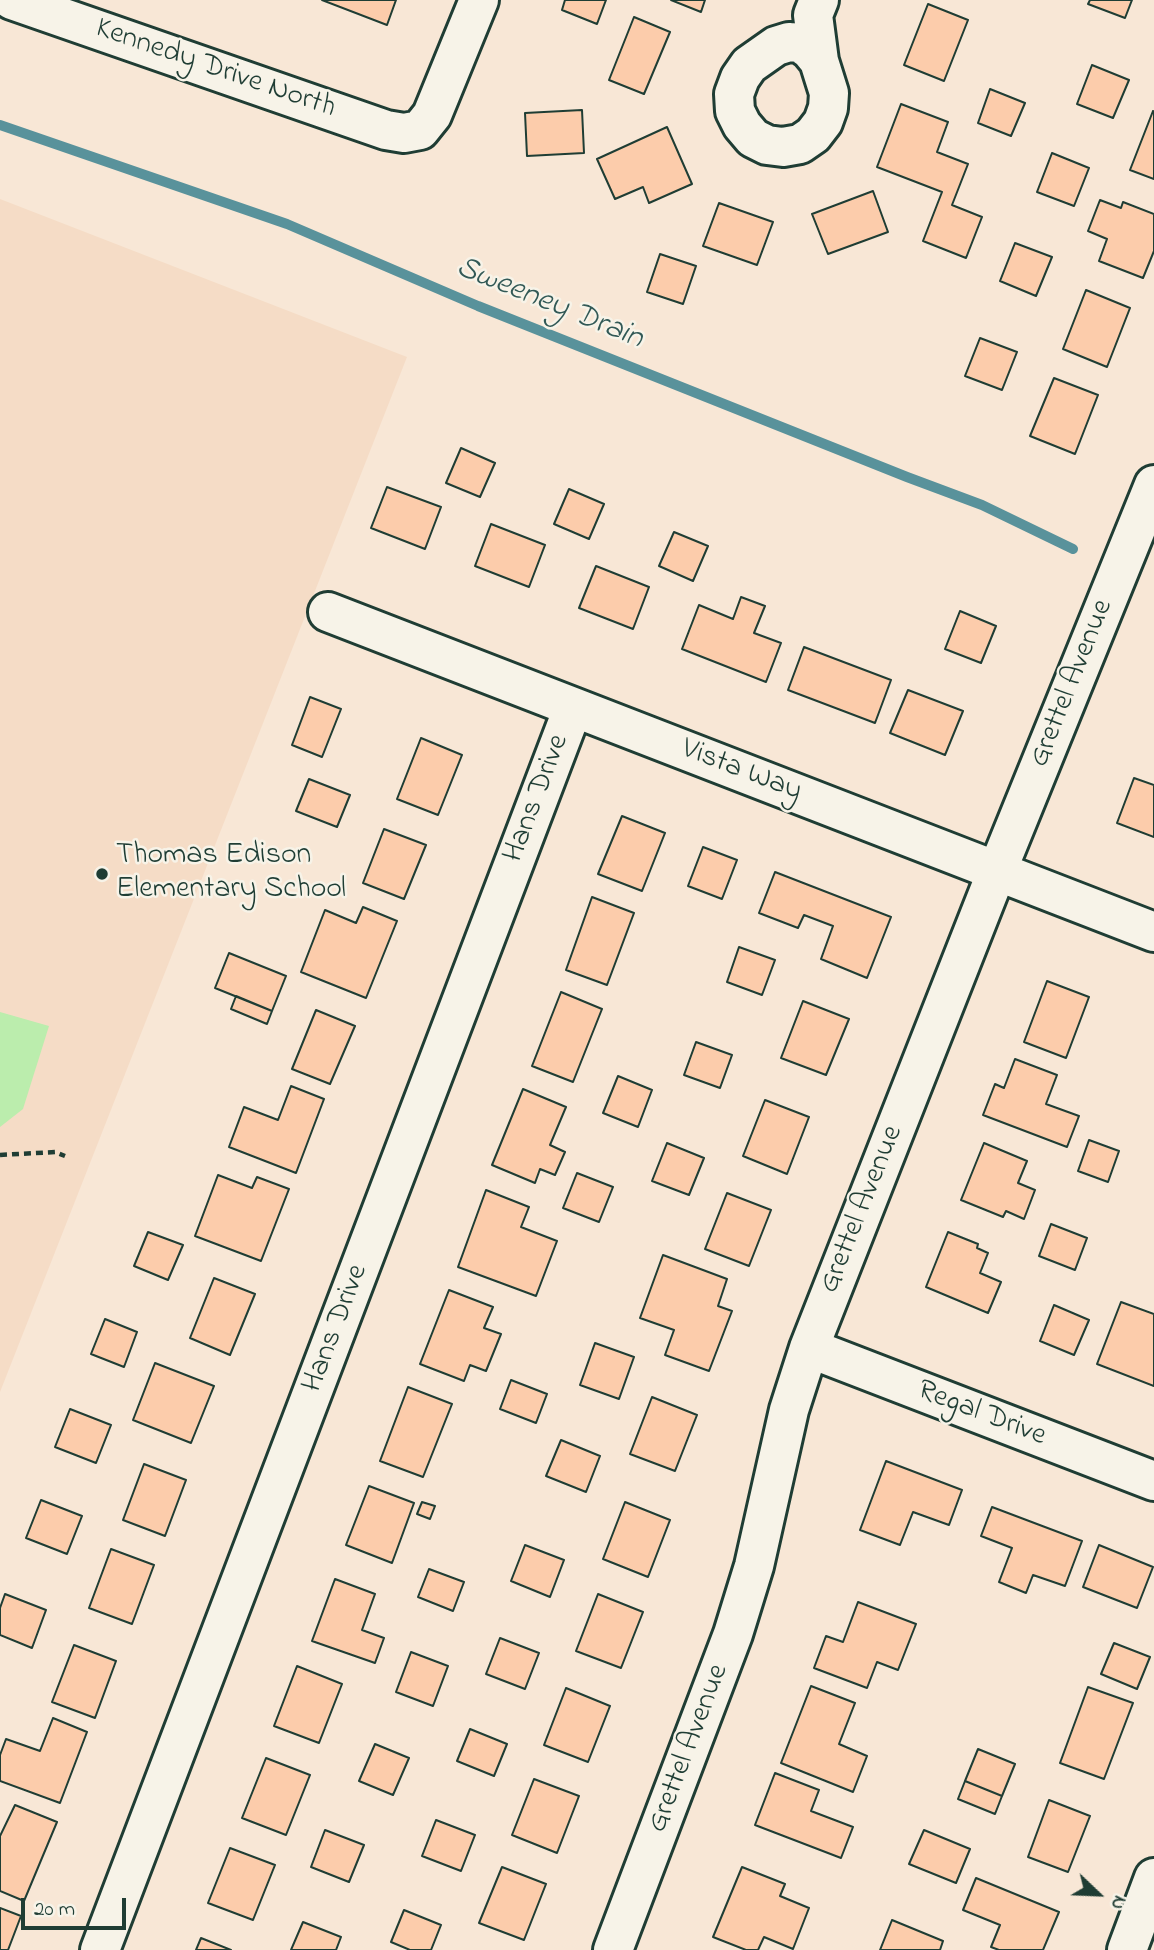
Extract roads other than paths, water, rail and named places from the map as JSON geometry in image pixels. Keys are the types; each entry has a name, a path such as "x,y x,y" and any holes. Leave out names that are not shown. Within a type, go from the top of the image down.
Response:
{"street":[{"name":"Kennedy Drive North","path":"12,0 386,130 404,133 420,130 432,115 479,0"},
{"path":"816,7 819,61 829,93 828,108 823,122 813,135 800,144 783,147 767,145 753,138 742,125 736,111 734,94 749,65 776,46 816,7"},
{"path":"776,46 789,42 800,43 819,61"},
{"name":"Grettel Avenue","path":"613,1950 733,1634 754,1566 789,1410 809,1348 997,871 1154,485"},
{"name":"Vista Way","path":"328,612 1154,932"},
{"name":"Hans Drive","path":"100,1950 573,708"},
{"name":"Regal Drive","path":"809,1348 1154,1481"},
{"path":"1127,1950 1154,1878"}],"waterway":[{"name":"Sweeney Drain","path":"0,125 287,224 478,306 982,505 1073,549"}],"place":[{"name":"Thomas Edison Elementary School","path":"102,874"}]}
